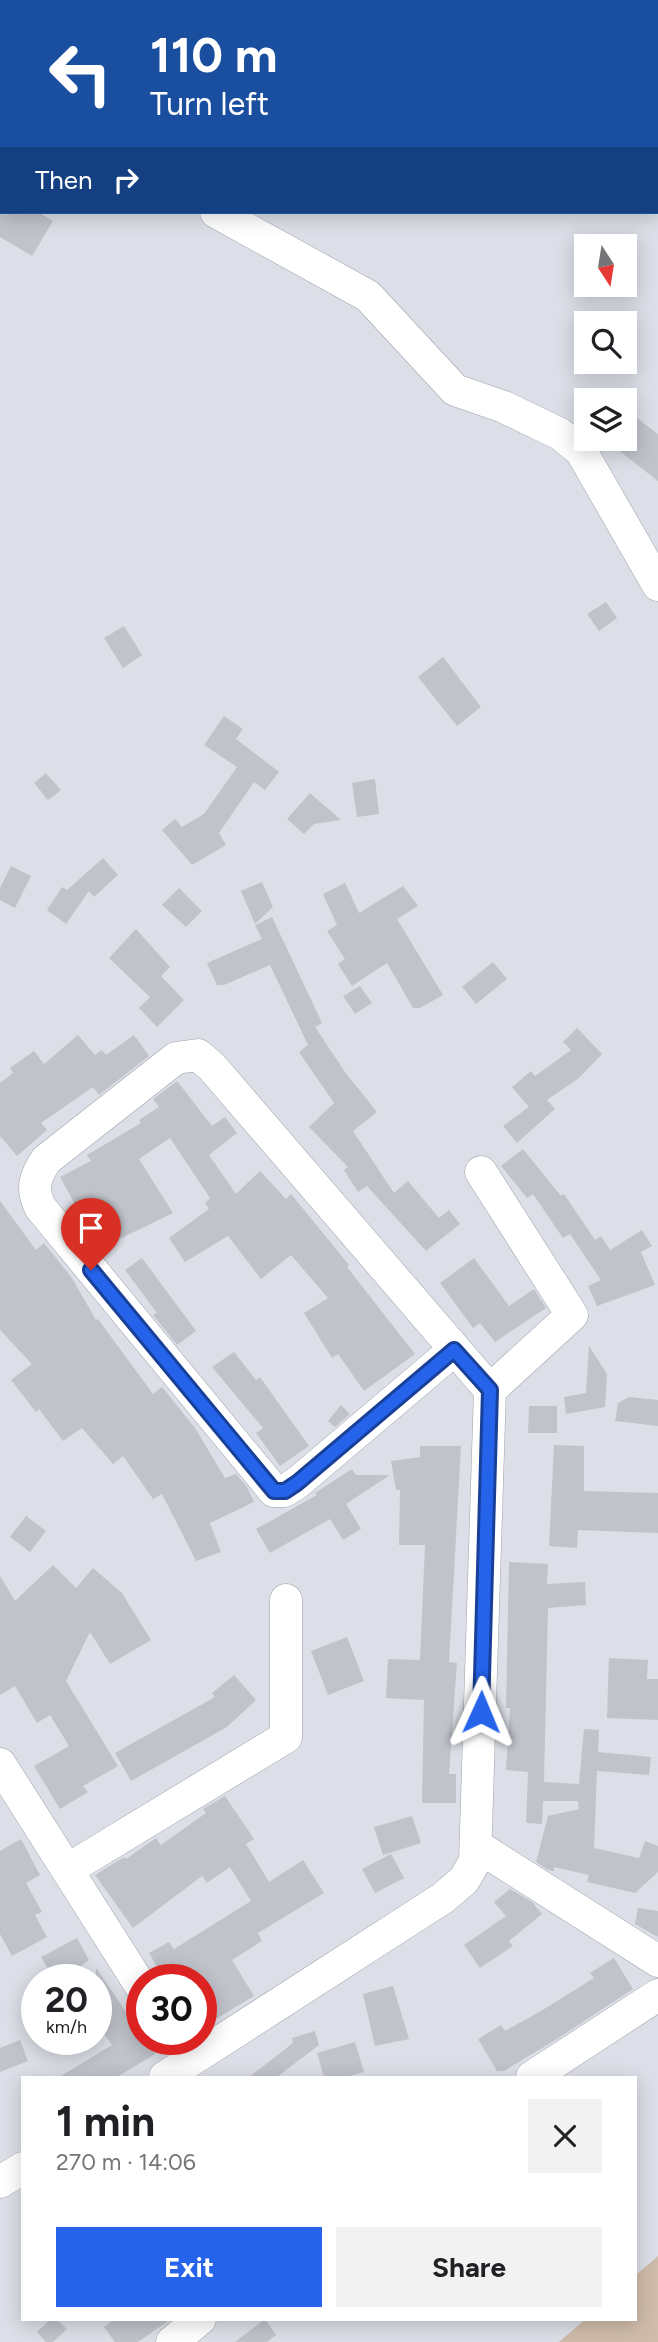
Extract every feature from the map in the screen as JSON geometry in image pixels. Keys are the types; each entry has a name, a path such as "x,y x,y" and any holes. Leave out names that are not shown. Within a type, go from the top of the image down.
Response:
{"street":[{"path":"220,214 368,296 455,390 504,407 560,434 581,452 658,585"},
{"path":"176,2059 443,1898 464,1881 475,1861 490,1390 212,1067 198,1055 176,1058 46,1160 37,1174 34,1186 40,1207 274,1491 285,1491 297,1483 454,1350"},
{"path":"481,1172 572,1315 490,1390"},
{"path":"67,1870 286,1737 286,1600"},
{"path":"0,1764 127,1964"},
{"path":"477,1846 658,1961"},
{"path":"534,2076 658,1995"},
{"path":"0,2182 21,2169"},
{"path":"172,2342 198,2321"}],"shaded area":[{"path":"658,2256 658,2342 559,2342 584,2321 637,2321 637,2274"}],"building":[{"path":"0,214 41,214 53,221 32,256 0,237"},
{"path":"637,418 658,434 658,481 619,451 637,451"},
{"path":"606,602 617,618 599,631 587,614"},
{"path":"124,626 142,655 123,668 104,638"},
{"path":"443,657 481,707 457,726 418,677"},
{"path":"224,716 243,729 236,739 279,772 265,790 254,782 219,833 226,845 192,865 162,830 175,819 182,827 204,814 237,767 204,745"},
{"path":"46,773 61,790 48,800 34,783"},
{"path":"375,779 379,814 357,817 352,783"},
{"path":"310,793 341,820 314,824 304,834 287,819"},
{"path":"103,858 118,875 94,897 89,891 66,924 47,910 62,887 67,890"},
{"path":"11,866 31,876 15,908 0,900 0,888"},
{"path":"262,882 273,907 255,924 241,891"},
{"path":"345,883 359,913 403,886 418,906 397,919 443,995 420,1008 413,1008 387,963 352,986 338,964 345,959 327,931 337,925 323,894"},
{"path":"179,888 202,911 186,927 162,905"},
{"path":"272,917 322,1023 315,1027 345,1072 377,1112 353,1131 394,1193 408,1181 439,1218 449,1210 460,1224 426,1251 367,1186 358,1192 344,1170 348,1167 309,1127 334,1103 299,1052 308,1045 270,965 224,985 217,985 207,963 262,939 255,925"},
{"path":"136,929 170,967 161,976 184,1000 157,1027 139,1008 150,997 109,958"},
{"path":"493,962 507,979 476,1004 462,987"},
{"path":"360,986 372,1003 355,1014 343,996"},
{"path":"577,1028 602,1054 579,1078 547,1100 555,1109 517,1143 503,1126 529,1107 512,1087 531,1071 535,1076 571,1050 563,1042"},
{"path":"78,1035 95,1055 102,1050 106,1055 134,1035 149,1056 99,1095 93,1087 41,1123 47,1130 17,1156 0,1136 0,1083 13,1073 10,1068 34,1051 44,1064"},
{"path":"177,1081 212,1126 225,1117 237,1133 209,1155 236,1194 260,1171 286,1199 291,1194 349,1265 347,1267 415,1354 364,1391 338,1354 332,1358 304,1313 328,1298 291,1255 261,1279 228,1236 185,1262 169,1238 209,1209 205,1203 210,1198 170,1138 139,1159 173,1213 103,1247 82,1205 77,1208 60,1177 91,1161 87,1155 141,1123 139,1120 159,1107 153,1099"},
{"path":"523,1149 561,1196 564,1194 595,1240 601,1236 610,1250 642,1230 652,1246 641,1252 655,1285 597,1306 588,1286 601,1280 570,1234 563,1238 533,1194 527,1198 501,1166"},
{"path":"0,1201 36,1250 44,1243 72,1278 96,1320 98,1319 153,1394 162,1387 195,1428 225,1478 236,1474 247,1487 254,1502 210,1523 221,1552 196,1561 162,1494 153,1499 123,1456 113,1464 82,1428 63,1441 39,1409 36,1412 11,1380 32,1364 0,1330"},
{"path":"142,1258 196,1331 177,1345 153,1315 157,1313 125,1270"},
{"path":"474,1258 509,1306 534,1289 546,1308 495,1342 480,1323 473,1328 440,1283"},
{"path":"589,1346 607,1374 605,1407 566,1414 564,1397 586,1393"},
{"path":"234,1352 256,1380 260,1377 309,1446 280,1466 256,1433 263,1428 212,1367"},
{"path":"629,1397 658,1400 658,1426 615,1421 618,1403"},
{"path":"341,1405 350,1414 335,1427 328,1421"},
{"path":"529,1406 557,1406 557,1433 528,1433"},
{"path":"554,1445 584,1446 584,1491 658,1493 658,1533 578,1530 577,1548 549,1546"},
{"path":"420,1446 461,1446 449,1662 457,1663 449,1774 456,1774 456,1803 422,1803 424,1700 386,1698 388,1659 420,1660 425,1545 399,1545 400,1490 396,1490 391,1461 420,1457"},
{"path":"352,1469 356,1475 390,1475 346,1504 361,1529 343,1540 330,1519 270,1553 256,1529 317,1495 315,1493"},
{"path":"26,1516 46,1531 30,1552 10,1537"},
{"path":"509,1562 548,1564 547,1584 585,1582 586,1605 548,1608 544,1782 579,1784 584,1729 599,1730 598,1752 651,1757 649,1775 597,1771 594,1848 639,1858 645,1841 658,1846 658,1872 635,1893 587,1882 589,1875 554,1867 554,1871 548,1870 536,1862 548,1816 579,1809 578,1801 543,1801 542,1824 526,1823 528,1772 506,1770 510,1708 506,1708"},
{"path":"53,1565 76,1588 93,1568 122,1593 151,1640 110,1664 90,1632 66,1681 118,1766 83,1786 88,1792 60,1809 34,1766 69,1746 50,1715 37,1723 15,1686 0,1695 0,1576 15,1601"},
{"path":"347,1637 364,1681 328,1695 311,1651"},
{"path":"609,1658 648,1660 647,1679 658,1679 658,1720 607,1718"},
{"path":"234,1675 256,1700 227,1727 131,1781 115,1753 215,1697 212,1693"},
{"path":"225,1796 254,1839 246,1844 269,1882 303,1860 324,1893 258,1933 262,1941 232,1960 254,1996 217,2018 217,1964 155,1964 149,1953 169,1942 174,1949 251,1901 230,1867 207,1883 202,1876 133,1928 95,1875 124,1857 126,1859 156,1838 161,1845 206,1813 203,1809"},
{"path":"412,1816 421,1843 383,1855 374,1827"},
{"path":"21,1839 40,1875 26,1883 42,1912 35,1915 47,1937 12,1956 0,1934 0,1851"},
{"path":"391,1854 404,1878 375,1893 362,1869"},
{"path":"510,1889 532,1902 542,1914 509,1941 513,1946 480,1968 464,1945 506,1916 494,1902"},
{"path":"638,1908 658,1911 658,1937 635,1924"},
{"path":"77,1938 89,1960 84,1964 45,1964 41,1957"},
{"path":"614,1958 633,1989 504,2071 497,2071 478,2039 501,2025 505,2031 541,2011 594,1978 590,1973"},
{"path":"393,1986 409,2039 375,2046 363,1994"},
{"path":"112,1991 126,2012 126,2055 153,2055 119,2076 61,2076 95,2055 112,2055"},
{"path":"315,2031 319,2045 278,2076 250,2076 293,2043 292,2038"},
{"path":"20,2040 21,2055 26,2055 28,2061 0,2072 0,2048"},
{"path":"355,2042 364,2072 350,2076 324,2076 317,2053"},
{"path":"49,2321 58,2321 67,2329 53,2342 46,2342 37,2332"},
{"path":"112,2321 168,2321 138,2342 115,2342 104,2327"},
{"path":"262,2321 266,2321 276,2335 267,2342 235,2342"}],"route":[{"path":"91,1270 262,1481 274,1491 285,1491 297,1483 454,1350 490,1390 481,1712"}]}
